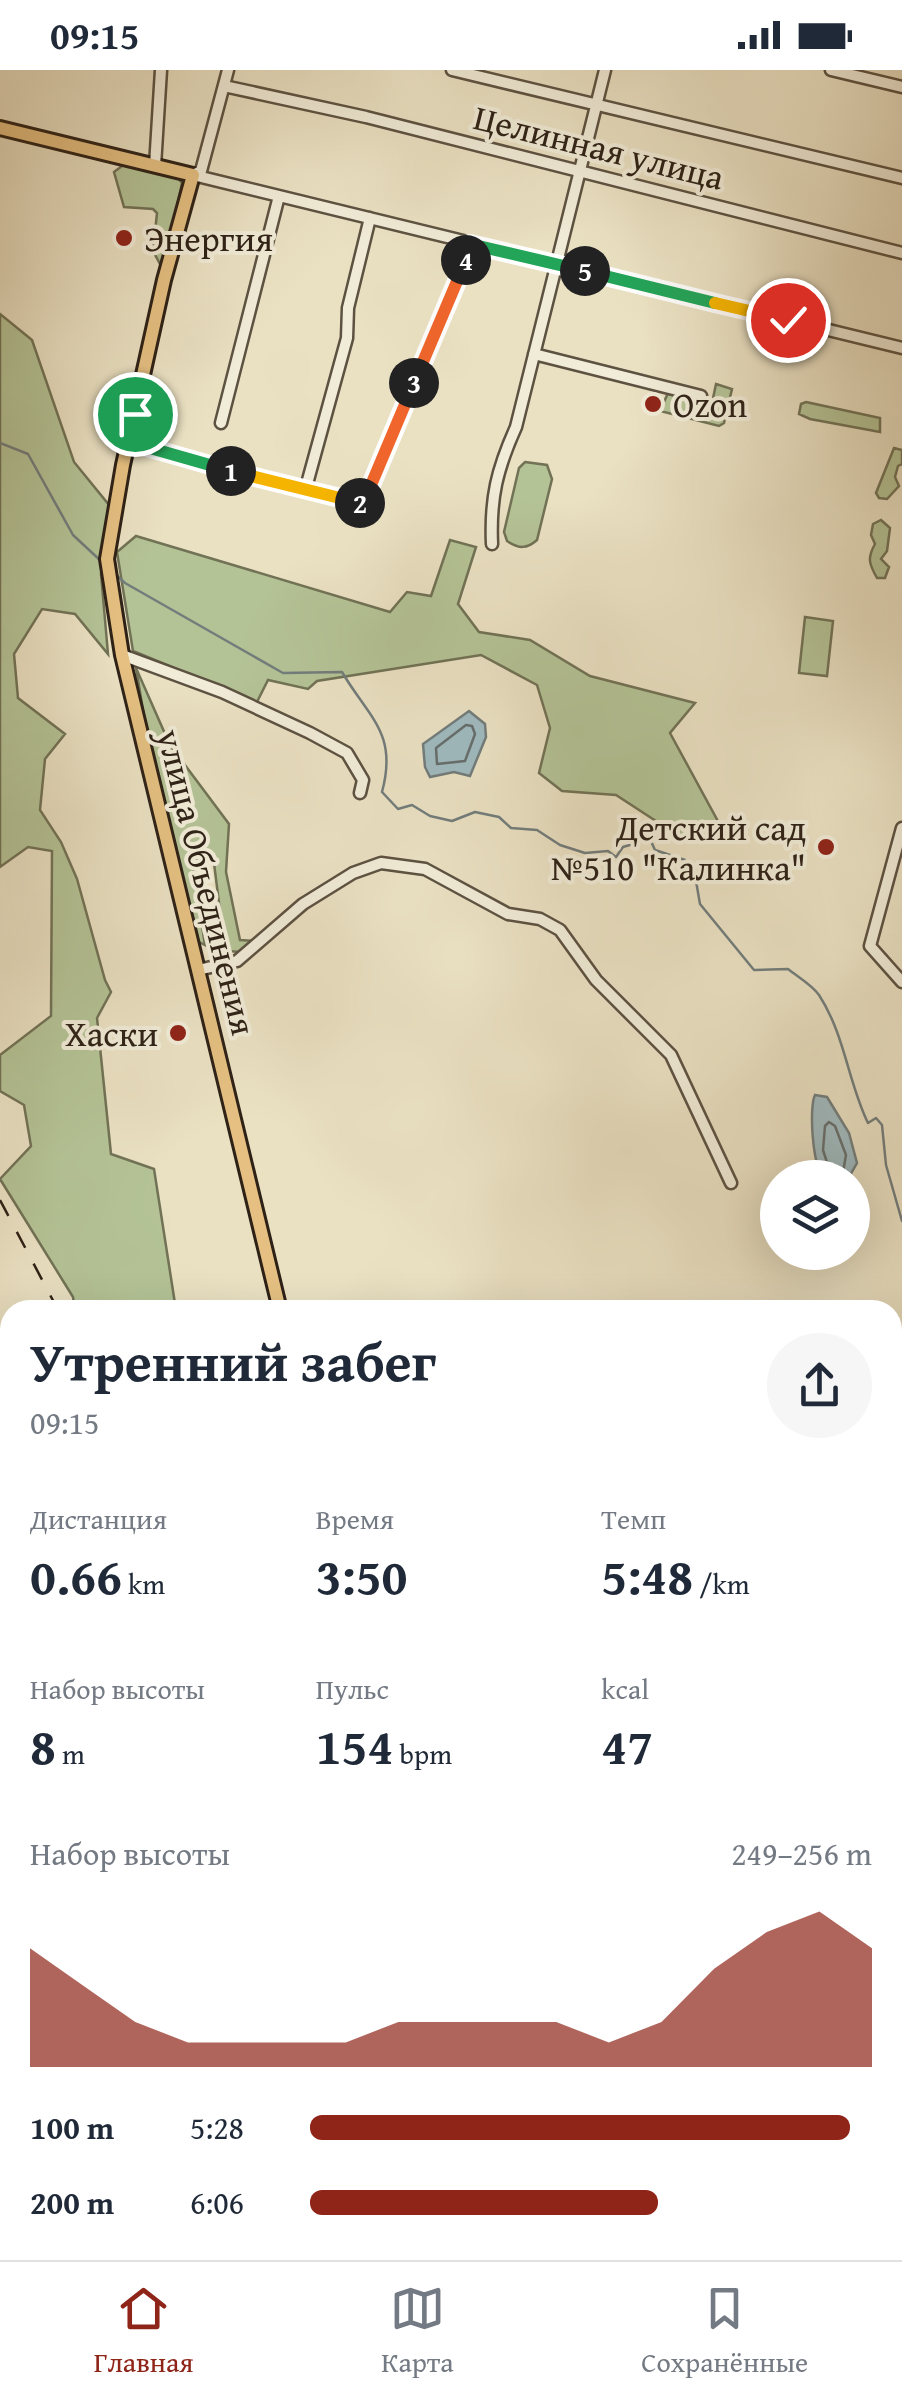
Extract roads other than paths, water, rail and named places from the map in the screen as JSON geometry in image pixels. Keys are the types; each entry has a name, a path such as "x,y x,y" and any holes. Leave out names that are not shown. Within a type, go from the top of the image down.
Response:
{"main road":[{"path":"0,128 193,175"},
{"name":"улица Объединения","path":"193,175 170,256 123,465 107,559 122,655 278,1300"}],"street":[{"path":"155,166 161,70"},
{"path":"193,175 201,171 228,70"},
{"path":"452,70 902,178"},
{"path":"492,544 491,508 499,464 516,427 604,70"},
{"path":"831,70 902,87"},
{"name":"Целинная улица","path":"224,86 366,117 902,252"},
{"path":"193,175 902,348"},
{"path":"221,424 280,196"},
{"path":"305,490 347,338 348,308 370,218"},
{"path":"129,442 363,504 463,269 470,244"},
{"path":"534,354 701,396"},
{"path":"122,655 222,692 347,753 364,780 360,793"},
{"path":"902,828 898,861 870,946 902,982"},
{"path":"198,970 237,961 303,904 353,873 381,863 425,869 508,914 540,919 560,930 596,980 671,1055 730,1183"}],"water":[{"path":"469,711 485,724 486,737 470,776 454,772 430,777 423,744"},
{"path":"815,1095 827,1097 849,1133 856,1160 817,1160 812,1111"}],"waterway":[{"path":"0,443 28,454 73,535 102,562"},
{"path":"113,572 125,583 283,673 342,672 378,727 386,755 382,792 398,809 412,805 430,816 452,821 475,812 499,817 511,828 537,830 560,845 585,853 608,851 616,857 623,847 650,839 655,850 685,860 687,872 696,881 700,904 754,970 788,969 819,995 835,1026 868,1123 876,1118 882,1125 886,1165 902,1221"}],"railway":[{"path":"0,1200 53,1300"}],"place":[{"name":"Энергия","path":"124,238"},
{"name":"Ozon","path":"653,404"},
{"name":"Детский сад №510 \"Калинка\"","path":"826,847"},
{"name":"Хаски","path":"178,1033"}]}
